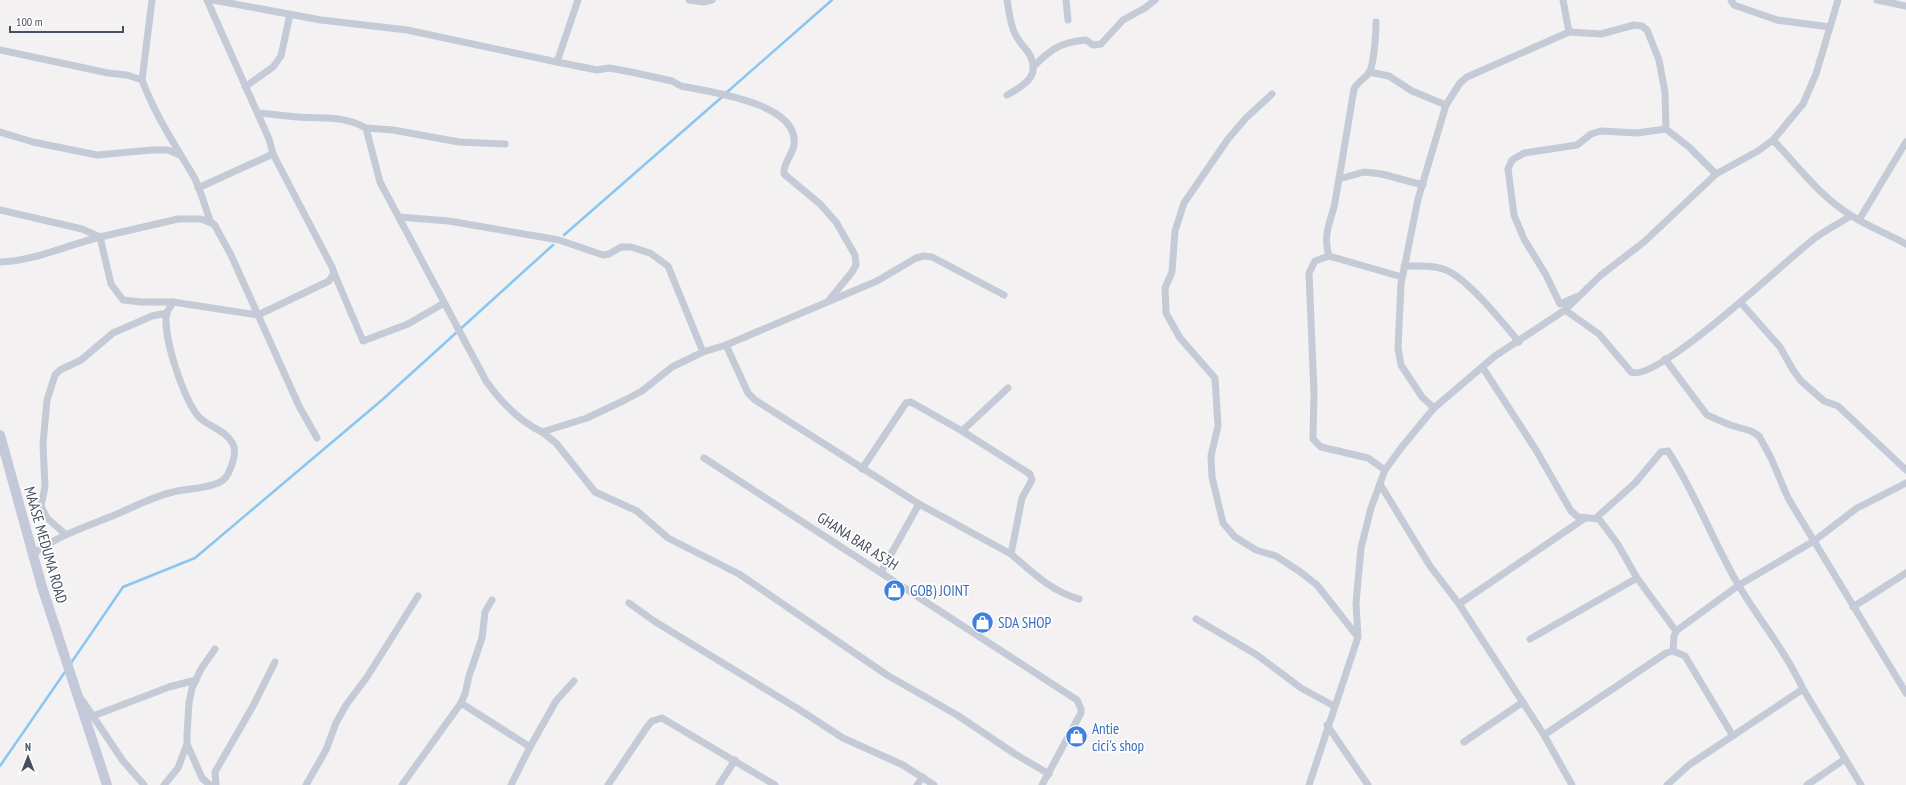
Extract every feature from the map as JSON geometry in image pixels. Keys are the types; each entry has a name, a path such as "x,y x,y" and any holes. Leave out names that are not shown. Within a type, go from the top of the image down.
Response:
{"street":[{"path":"152,0 142,80 152,105 170,139 195,178 212,223 222,236 299,406 316,438"},
{"path":"207,0 258,114 273,154 332,267 363,341 408,324 444,303"},
{"path":"213,0 321,20 407,30 597,70 609,68 631,72 753,102 778,114 787,121 792,133 794,145 783,169 784,174 820,204 836,222 855,255 856,265 830,299"},
{"path":"557,62 578,0"},
{"path":"689,0 698,2 712,0"},
{"path":"1007,0 1014,33 1028,52 1034,66"},
{"path":"1066,0 1068,20"},
{"path":"1008,95 1024,86 1032,75 1034,66 1051,50 1067,43 1086,40 1094,45 1101,44 1123,20 1145,8 1154,0"},
{"path":"1563,0 1569,32"},
{"path":"1731,0 1734,5 1777,20 1830,27"},
{"path":"1309,785 1327,725 1358,636 1356,609 1358,560 1371,508 1386,470 1401,448 1434,408 1483,368 1495,356 1519,342 1565,310 1601,275 1644,242 1716,174 1758,151 1772,140 1803,104 1816,74 1838,0"},
{"path":"1877,0 1906,6"},
{"path":"246,87 273,67 280,56 290,14"},
{"path":"1329,256 1326,245 1326,233 1334,207 1354,89 1360,80 1369,72 1376,41 1376,22"},
{"path":"1434,408 1422,397 1401,365 1398,348 1402,277 1423,185 1446,106 1460,83 1467,77 1569,32 1600,34 1634,25 1642,26 1647,30 1659,60 1665,92 1666,129"},
{"path":"0,50 108,73 127,75 142,80"},
{"path":"1369,72 1390,76 1412,91 1446,106"},
{"path":"1272,94 1246,118 1228,139 1184,203 1175,231 1172,272 1165,288 1166,313 1180,338 1215,378 1218,426 1211,456 1212,477 1223,523 1235,536 1256,550 1276,556 1299,570 1317,585 1358,636"},
{"path":"258,114 299,117 325,116 347,120 366,128 393,130 459,142 505,144"},
{"path":"366,128 380,182 486,381 496,396 515,415 556,443 595,492 637,511 668,538 738,574 887,675 957,715 1015,754 1049,774 1042,785"},
{"path":"1590,286 1579,296 1560,304 1546,275 1524,239 1514,215 1508,169 1512,160 1524,153 1576,146 1591,134 1601,131 1637,133 1666,129 1689,147 1716,174"},
{"path":"0,132 33,142 97,155 168,150 180,155"},
{"path":"1772,140 1820,191 1851,216 1906,244"},
{"path":"1858,220 1906,142"},
{"path":"198,188 273,154"},
{"path":"1339,179 1364,172 1382,174 1423,185"},
{"path":"0,210 82,229 100,237"},
{"path":"1565,310 1599,334 1634,373 1644,372 1665,360 1719,322 1759,284 1815,238 1851,216"},
{"path":"399,217 449,221 559,240 603,255 609,254 621,247 631,247 650,253 668,266 703,352"},
{"path":"0,262 18,261 44,254 82,240 178,219 201,219 212,223"},
{"path":"100,237 111,284 123,300 141,302 173,302 258,315 330,281 334,273"},
{"path":"542,432 587,418 642,391 672,367 703,352 726,345 830,299 877,281 916,258 924,256 932,257 1004,295"},
{"path":"1386,470 1368,458 1321,447 1312,439 1314,393 1309,273 1315,261 1329,256 1402,277"},
{"path":"1404,266 1428,266 1447,270 1462,280 1519,342"},
{"path":"32,555 50,542 65,534 116,515 152,497 202,488 219,483 227,477 233,457 234,446 226,434 201,419 190,405 172,355 167,313 173,302"},
{"path":"1740,303 1780,347 1801,381 1824,401 1838,406 1906,470"},
{"path":"65,534 47,518 42,506 45,487 44,444 47,400 55,375 60,370 81,360 113,333 152,316 167,313"},
{"path":"726,345 748,393 755,400 919,504 1011,554 1046,583 1069,596 1079,598"},
{"path":"1665,360 1707,415 1730,425 1751,431 1759,436 1771,458 1788,498 1906,693"},
{"path":"1483,368 1536,450 1574,515 1585,518 1596,518 1635,483 1661,452 1668,451 1684,476 1739,585 1775,638 1803,689 1861,785"},
{"path":"962,431 1008,388"},
{"path":"862,469 906,403 911,402 962,431 1030,474 1032,480 1022,498 1011,554"},
{"name":"MAASE MEDUMA ROAD","path":"0,435 32,555 107,785"},
{"name":"GHANA BAR AS3H","path":"704,458 1077,700 1081,713 1049,774"},
{"path":"1674,651 1674,636 1676,631 1739,585 1814,541 1857,508 1906,482"},
{"path":"1380,484 1430,566 1459,604 1523,702 1544,735 1572,785"},
{"path":"881,572 919,504"},
{"path":"1459,604 1585,518"},
{"path":"1596,518 1617,543 1638,578 1676,631"},
{"path":"1853,607 1906,573"},
{"path":"1530,639 1638,578"},
{"path":"306,785 326,750 336,723 346,705 367,677 418,596"},
{"path":"402,785 461,703 482,638 485,612 492,600"},
{"path":"629,603 654,621 843,738 877,752 923,777 934,785"},
{"path":"1196,619 1257,655 1301,688 1334,706"},
{"path":"164,785 178,768 187,744 189,703 201,669 215,649"},
{"path":"1544,735 1666,653 1674,651 1685,656 1733,736"},
{"path":"216,785 215,772 253,706 275,662"},
{"path":"93,716 168,687 196,680"},
{"path":"511,785 556,701 574,681"},
{"path":"1667,785 1689,764 1803,689"},
{"path":"75,690 123,761 144,785"},
{"path":"1464,742 1523,702"},
{"path":"461,703 530,747"},
{"path":"608,785 647,727 658,718 662,718 775,785"},
{"path":"1327,725 1368,785"},
{"path":"187,744 202,778 210,785"},
{"path":"1807,785 1845,759"},
{"path":"719,785 735,760"},
{"path":"917,785 923,777"}],"waterway":[{"path":"726,93 832,0"},
{"path":"564,235 722,97"},
{"path":"71,663 123,587 195,558 382,400 553,245"},
{"path":"0,766 67,669"}],"place":[{"name":"GOB) JOINT","path":"894,590"},
{"name":"SDA SHOP","path":"983,622"},
{"name":"Antie cici's shop","path":"1077,737"}]}
